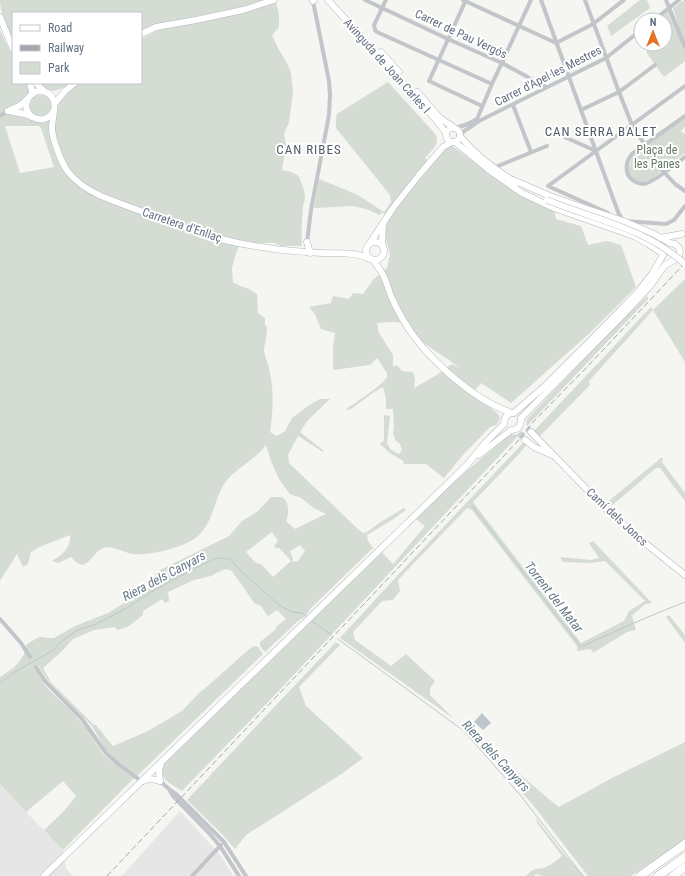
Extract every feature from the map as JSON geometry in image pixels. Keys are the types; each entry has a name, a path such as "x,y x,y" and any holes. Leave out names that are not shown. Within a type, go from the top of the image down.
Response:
{"highway":[{"path":"641,876 685,844"},
{"path":"641,876 685,849"},
{"path":"658,876 685,856"},
{"path":"673,876 685,867"},
{"path":"679,876 685,870"}],"street":[{"path":"142,34 156,27 243,10 274,0"},
{"path":"302,252 307,242 329,115 330,95 313,0"},
{"name":"Avinguda de Joan Carles I","path":"328,0 423,105 443,129 446,135"},
{"name":"Avinguda de Joan Carles I","path":"333,0 440,118 454,128"},
{"name":"Carrer de Pau Vergós","path":"365,0 502,63 546,88"},
{"path":"386,0 374,25 377,32 492,84"},
{"path":"482,106 429,81 465,0 556,43"},
{"path":"443,147 448,129 464,126 478,120 482,106 531,0"},
{"path":"541,0 618,212 623,220"},
{"path":"585,0 618,92 632,125 664,172 675,184 685,191"},
{"path":"556,43 594,24 624,0"},
{"path":"666,0 685,47"},
{"path":"665,12 679,0"},
{"path":"0,17 12,47"},
{"name":"Carrer d'Apel·les Mestres","path":"460,135 478,120 513,105 606,58 633,36"},
{"path":"581,110 618,92 655,65"},
{"path":"30,84 32,91 26,106 32,117"},
{"path":"37,84 51,96 55,103"},
{"path":"8,111 24,114 39,120 47,118 53,112 55,103 64,91 74,84"},
{"path":"466,465 515,431 519,427 521,420 650,286 665,265 679,256 679,248 672,243 548,186 685,86"},
{"path":"0,116 22,104 30,96 40,91 54,94 64,91"},
{"path":"513,105 530,152"},
{"name":"Carretera d'Enllaç","path":"52,133 53,112"},
{"path":"685,116 632,154 628,160 627,171 631,180 644,184 651,181 685,157"},
{"name":"Carretera d'Enllaç","path":"39,120 47,126 52,133 59,154 69,173 81,184 100,195 187,229 220,239 264,248 310,253 359,254 372,259"},
{"path":"454,128 459,130 460,135 471,150 512,182 522,193 554,208 634,236 652,246 666,259 673,260"},
{"path":"558,134 596,151"},
{"path":"446,135 447,140 454,142 488,170 547,200 636,232 664,247 685,264"},
{"path":"460,135 458,140 443,147 396,204 369,244 366,254 372,259 382,273 402,319 427,353 453,377 500,413 507,428 515,431"},
{"path":"493,168 547,146"},
{"path":"512,182 587,209 623,220 662,224 670,223 685,206"},
{"path":"634,236 633,234 636,226 642,222"},
{"path":"382,273 385,249 382,244 384,223"},
{"path":"660,238 684,232"},
{"path":"44,876 466,465 504,422 506,416 513,413 546,385 593,338 632,298 652,274 659,262 665,245 672,243 684,232"},
{"path":"307,242 310,253"},
{"path":"369,244 376,242 382,244"},
{"name":"Carretera d'Enllaç","path":"348,253 360,250 369,244"},
{"path":"652,246 659,262"},
{"path":"372,259 379,259 384,255"},
{"path":"487,402 502,410 518,415 521,420"},
{"name":"Camí dels Joncs","path":"521,420 553,455 614,516 685,575"},
{"name":"Camí dels Joncs","path":"525,440 534,447 553,455"},
{"path":"534,447 546,447"},
{"path":"0,619 21,643 30,657"},
{"path":"36,667 45,682 82,719 106,753 140,782"},
{"path":"160,781 158,768 161,762"},
{"path":"140,782 148,779 154,779 160,781 176,794 224,842 246,876"},
{"path":"170,790 173,796 220,846 239,876"},
{"path":"192,876 224,842"}],"shaded area":[{"path":"482,713 491,723 483,730 474,722"},
{"path":"0,785 63,850 66,869 74,876 0,876"},
{"path":"180,811 221,856 233,876 122,876"}],"green space":[{"path":"0,0 267,0 260,3 152,26 142,31 142,12 12,12 12,38 0,5"},
{"path":"640,0 647,0 650,8 644,12 633,12 633,20 611,36 607,26"},
{"path":"685,0 685,61 664,77 646,52 673,52 673,18 680,30 673,8"},
{"path":"276,3 279,14 279,27 272,35 291,73 293,92 289,122 284,134 286,145 282,170 289,171 297,175 303,187 305,200 302,216 302,246 281,246 274,243 256,243 242,240 236,253 232,268 233,282 257,294 258,313 265,318 265,325 267,327 264,352 269,370 273,395 270,432 277,436 285,431 292,418 308,406 320,399 330,399 308,420 300,432 323,450 323,452 298,436 288,455 289,463 363,533 367,532 404,508 406,510 367,535 368,541 373,548 310,609 305,616 265,652 260,646 260,642 286,619 277,610 268,616 260,605 255,604 232,571 226,569 211,576 194,580 168,592 169,601 165,603 162,599 143,611 143,615 129,626 118,630 115,627 94,630 73,639 43,668 51,682 94,725 96,725 113,746 148,731 182,711 201,691 253,646 258,647 263,654 137,776 116,761 106,750 92,726 47,679 38,665 35,667 44,684 86,728 103,754 134,778 63,850 44,830 64,811 76,796 63,781 26,812 0,784 0,677 19,662 24,654 27,644 39,637 54,638 75,626 108,613 155,584 155,574 160,570 229,536 242,521 258,511 271,497 281,497 286,501 288,515 286,521 295,529 326,514 314,508 301,498 290,494 279,479 266,445 234,473 224,484 203,531 189,542 169,549 146,554 133,554 107,547 100,549 86,564 83,565 77,563 71,557 58,563 52,561 65,551 69,544 70,535 37,548 31,552 28,564 23,567 17,554 0,581 0,30 12,53 12,84 28,84 30,92 17,104 6,111 25,118 53,120 57,105 62,97 78,84 142,84 142,38 159,30 244,13","holes":["5,126 39,126 54,167 20,173","272,532 278,541 274,546 279,548 291,561 273,577 261,564 256,563 246,552","300,545 305,551 297,562 292,561 293,559 290,551"]},
{"path":"388,82 436,135 436,145 425,158 428,160 385,215 382,212 380,215 366,209 353,206 314,208 319,179 356,194 384,212 391,202 390,195 336,128 337,114"},
{"path":"39,84 68,84 58,90 50,90"},
{"path":"41,95 49,98 52,106 49,114 41,117 33,114 30,106 33,98"},
{"name":"Plaça de les Panes","path":"685,117 685,127 681,131 685,134 685,153 650,180 645,182 636,181 629,174 628,169 632,157"},
{"path":"448,146 452,146 505,185 554,209 556,219 581,226 588,245 607,241 621,245 636,287 592,331 511,403 481,383 472,394 497,413 500,417 499,421 496,425 490,427 463,455 444,478 426,464 404,464 403,461 390,453 380,444 384,440 384,415 390,416 387,443 391,450 399,454 402,450 400,444 395,440 393,433 393,409 386,409 386,398 383,387 351,409 346,409 385,380 387,373 377,358 370,365 333,370 333,347 335,333 321,329 315,314 309,307 331,303 333,296 349,299 353,293 363,294 373,280 387,268 390,254 384,233 389,218 406,193","holes":["377,323 410,323 415,337 462,369 452,364 414,388 415,379 413,372 402,371 397,365 393,367 393,355 379,333"]},
{"path":"685,279 685,362 653,310"},
{"path":"647,296 648,299 527,426 527,419 607,335"},
{"path":"651,307 653,310 589,381 590,385 539,437 534,431"},
{"path":"511,434 519,435 272,698 182,791 170,784 164,778 164,764 382,552 393,564 425,526 416,519 452,483"},
{"path":"525,441 527,444 520,453 473,502 581,643 624,621 629,611 645,601 605,561 589,563 563,562 560,557 591,560 599,558 589,543 593,541 652,603 645,604 632,616 636,630 627,632 593,653 591,649 577,651 577,646 472,510 467,508 398,580 400,591 393,600 382,601 353,632 355,640 391,666 406,654 435,681 430,688 430,695 454,719 340,638"},
{"path":"661,458 663,458 662,462 685,493 685,501 660,468 656,468 609,508 605,504"},
{"path":"669,615 685,635 685,643 666,617"},
{"path":"336,642 340,645 299,687 306,706 363,758 343,773 246,835 235,849 222,834 187,800"},
{"path":"468,730 559,807 614,777 685,742 685,840 631,876 588,876 533,805"},
{"path":"535,817 563,853 584,876 543,876 536,874 534,876 526,876 531,871 544,868 552,864 562,856 538,824"}],"waterway":[{"name":"Torrent del Matar","path":"473,507 581,647 685,602"},
{"name":"Riera dels Canyars","path":"0,683 13,673 52,651 63,640 76,631 96,624 125,609 156,589 217,558 230,559 242,572 279,605 292,612 302,613 308,618"},
{"name":"Riera dels Canyars","path":"312,621 332,635"},
{"name":"Riera dels Canyars","path":"338,639 464,731 521,796 583,876"}],"tunnel":[{"path":"527,428 531,432"},
{"path":"519,433 525,440"}],"railway":[{"path":"107,876 517,442 533,422 685,263"}],"district":[{"name":"CAN SERRA BALET","path":"601,131"},
{"name":"CAN RIBES","path":"309,149"}]}
